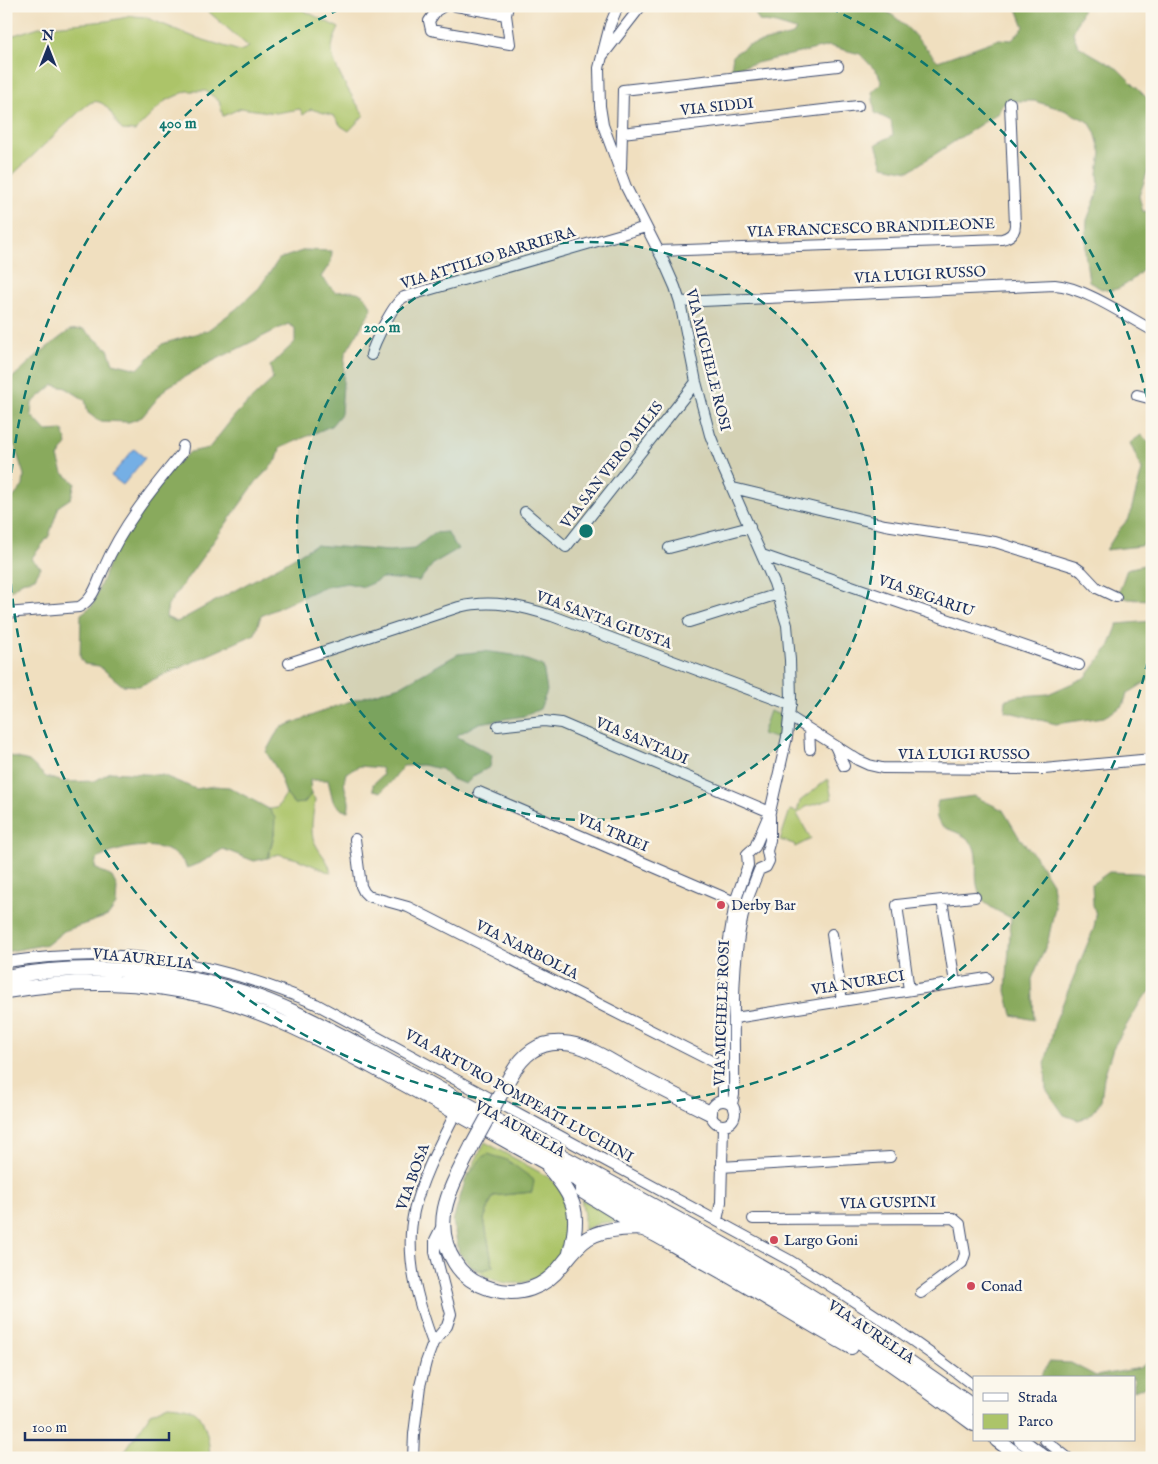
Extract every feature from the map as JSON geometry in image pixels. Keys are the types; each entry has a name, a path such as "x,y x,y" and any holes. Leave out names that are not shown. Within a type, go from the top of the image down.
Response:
{"highway":[{"name":"VIA AURELIA","path":"6,977 66,970 150,973 208,983 263,999 290,1010 381,1057 762,1267 855,1324 973,1406"},
{"name":"VIA AURELIA","path":"6,991 57,984 115,982 148,985 211,997 305,1031 698,1245 801,1305 855,1339 973,1423"},
{"path":"642,1228 601,1232 583,1241 551,1277 538,1286 515,1292 496,1290 472,1280 459,1268 450,1253 443,1223 447,1197 472,1146 511,1075 524,1056 536,1048 557,1042 571,1044 588,1050 710,1113"},
{"path":"544,1162 586,1194 642,1228 880,1362 946,1403"},
{"path":"544,1162 567,1188 573,1204 574,1235 570,1254"},
{"path":"1000,1442 1021,1458"},
{"path":"1024,1442 1045,1458"}],"street":[{"path":"444,6 436,10 429,21 431,30 510,44 507,11 456,6"},
{"name":"VIA MICHELE ROSI","path":"618,6 610,25 600,60 598,78 601,115 608,142 620,175 669,273 680,302 696,382 710,435 778,594 784,612 789,642 790,717 770,812 755,847 747,854 748,865 735,902 729,933 725,972 723,1066 727,1102"},
{"path":"600,60 641,6"},
{"path":"620,175 623,90 838,66"},
{"name":"VIA FRANCESCO BRANDILEONE","path":"658,250 1009,237 1014,232 1015,224 1010,103"},
{"name":"VIA SIDDI","path":"622,133 858,106"},
{"name":"VIA ATTILIO BARRIERA","path":"371,355 398,302 404,297 646,227"},
{"name":"VIA LUIGI RUSSO","path":"680,302 1055,284 1078,290 1152,330"},
{"name":"VIA SAN VERO MILIS","path":"525,512 566,548 696,382"},
{"path":"1138,395 1152,399"},
{"path":"6,613 79,607 85,604 91,598 109,556 136,510 182,453 183,446"},
{"path":"733,488 885,525 995,542 1075,568 1082,572 1097,588 1116,598"},
{"path":"669,548 750,527"},
{"name":"VIA SEGARIU","path":"762,556 1079,665"},
{"path":"689,622 778,594"},
{"name":"VIA SANTA GIUSTA","path":"289,662 459,607 475,604 495,604 518,606 552,616 791,705"},
{"name":"VIA LUIGI RUSSO","path":"790,717 867,764 888,769 1044,769 1152,759"},
{"name":"VIA SANTADI","path":"498,726 541,721 561,723 770,812"},
{"path":"809,729 810,750"},
{"path":"835,745 844,766"},
{"name":"VIA TRIEI","path":"479,792 735,902"},
{"name":"VIA MICHELE ROSI","path":"727,1102 734,1095 736,971 739,934 745,905 759,870 768,864 770,858 767,851 770,840 770,812"},
{"name":"VIA NARBOLIA","path":"355,839 361,886 368,896 408,907 723,1066"},
{"path":"755,847 762,847 767,851"},
{"path":"748,865 753,869 759,870"},
{"path":"909,990 897,905 975,897"},
{"path":"942,900 955,983"},
{"path":"832,934 842,1001"},
{"name":"VIA ARTURO POMPEATI LUCHINI","path":"6,962 47,957 92,955 156,958 230,973 283,990 316,1004 789,1260 839,1291 914,1342 973,1385"},
{"name":"VIA NURECI","path":"735,1018 986,978"},
{"path":"727,1102 734,1108 735,1116 730,1123 723,1126 712,1120 710,1113 715,1103 727,1102"},
{"name":"VIA BOSA","path":"433,1343 415,1279 411,1241 412,1224 424,1180 456,1112"},
{"path":"717,1220 721,1202 723,1126"},
{"path":"721,1167 890,1157"},
{"name":"VIA GUSPINI","path":"753,1219 953,1218 960,1224 965,1254 962,1263 921,1293"},
{"path":"413,1458 420,1386 426,1362 433,1343 447,1326 451,1314 450,1304 435,1252 436,1240 443,1223"},
{"path":"1048,1442 1068,1458"}],"green space":[{"path":"202,6 295,6 339,28 333,44 333,57 345,84 364,115 349,131 341,126 334,116 311,109 303,115 300,109 276,113 241,108 223,116 219,101 206,91 187,91 165,101 135,131 122,130 106,107 98,102 92,102 82,109 6,181 6,40 14,35 39,27 107,21 133,16 145,17 194,37 240,51 249,47"},
{"path":"847,6 873,7 889,13 897,18 938,61 999,39 1012,40 1024,27 1016,6 1084,6 1073,33 1078,46 1118,69 1150,101 1152,106 1152,159 1139,196 1143,212 1152,209 1152,261 1130,282 1116,289 1102,289 1089,281 1085,253 1087,220 1099,189 1098,173 1101,153 1095,132 1089,122 1064,110 1034,101 1016,101 1003,104 998,113 909,171 883,166 876,144 893,135 891,121 875,113 872,92 882,83 878,73 860,54 829,46 731,69 733,55 748,45 793,35 796,30 759,21 755,13 768,8 799,14 813,8 826,12 840,10"},
{"path":"305,250 332,251 331,262 321,277 335,292 353,291 362,294 372,309 345,354 341,414 331,426 280,448 277,460 256,482 168,605 166,617 177,622 315,545 389,551 414,549 434,533 447,532 458,549 434,563 419,581 382,578 364,587 347,583 321,588 261,616 255,634 139,686 122,685 99,666 84,664 80,657 81,614 92,606 115,548 173,467 190,452 209,448 236,414 273,379 270,366 295,342 295,328 288,324 205,365 166,388 142,417 129,422 99,421 88,413 85,400 66,388 53,385 32,403 31,415 46,431 63,430 67,444 58,457 63,473 75,483 71,498 59,506 49,536 31,559 41,567 35,578 22,582 6,594 6,515 11,500 23,486 24,475 15,447 6,432 6,393 11,379 41,352 70,330 83,329 108,349 113,363 138,369 162,344 208,330 236,309 259,288 279,259"},
{"path":"1141,435 1152,445 1152,505 1147,514 1152,538 1140,546 1106,550 1129,518 1142,470 1130,443"},
{"path":"1152,563 1152,600 1128,599 1118,595 1127,569"},
{"path":"1152,621 1152,678 1127,694 1123,706 1104,717 1056,724 1005,711 1006,699 1048,694 1086,677 1109,647 1118,624"},
{"path":"484,651 513,655 543,666 547,691 540,709 524,716 479,723 456,736 492,755 490,767 475,775 466,784 451,779 441,769 422,765 403,766 381,792 373,790 373,784 383,775 381,768 360,766 346,773 344,785 349,801 348,811 342,810 333,801 328,780 310,780 311,794 304,803 294,804 286,794 278,771 266,752 280,728 341,704 403,685 458,654"},
{"path":"770,711 780,715 778,739 762,734"},
{"path":"6,755 29,761 46,777 64,782 95,781 110,772 162,775 196,789 214,786 229,787 269,809 275,818 274,834 268,858 254,861 223,849 202,862 187,868 180,858 170,851 158,847 144,846 118,850 96,860 95,868 112,877 117,887 116,905 108,916 64,931 48,944 6,952"},
{"path":"828,779 832,799 806,807 797,814 811,839 795,847 794,844 780,840 790,810 797,812 800,801"},
{"path":"286,794 294,804 304,803 311,794 315,799 312,835 331,873 297,859 278,854 268,858 275,827 269,809 277,808"},
{"path":"974,796 1003,810 1019,837 1035,856 1052,883 1055,907 1048,941 1032,979 1034,1020 1012,1015 1006,991 1011,918 990,907 982,898 978,889 974,846 963,835 944,827 937,819 938,801"},
{"path":"1109,872 1139,873 1152,876 1152,990 1141,1001 1113,1048 1104,1077 1101,1102 1088,1117 1078,1120 1064,1115 1046,1089 1045,1064 1055,1022 1094,928 1096,915 1093,905 1092,884"},
{"path":"485,1142 550,1178 569,1197 570,1240 551,1268 530,1281 508,1283 484,1275 473,1268 483,1270 493,1267 484,1219 493,1196 532,1192 465,1181"},
{"path":"488,1154 507,1160 534,1180 532,1192 493,1196 484,1219 493,1267 483,1270 473,1268 459,1253 453,1221 465,1181 482,1157"},
{"path":"581,1199 622,1221 600,1223 584,1230"},
{"path":"1152,1359 1152,1384 1136,1390 1136,1376 1096,1376 1140,1368"},
{"path":"1049,1362 1071,1363 1096,1376 1041,1376"},
{"path":"168,1405 196,1412 207,1434 210,1458 120,1458 151,1413"}],"water":[{"path":"134,449 145,458 123,485 111,476"}],"place":[{"name":"Derby Bar","path":"721,905"},
{"name":"Largo Goni","path":"774,1240"},
{"name":"Conad","path":"971,1286"}]}
